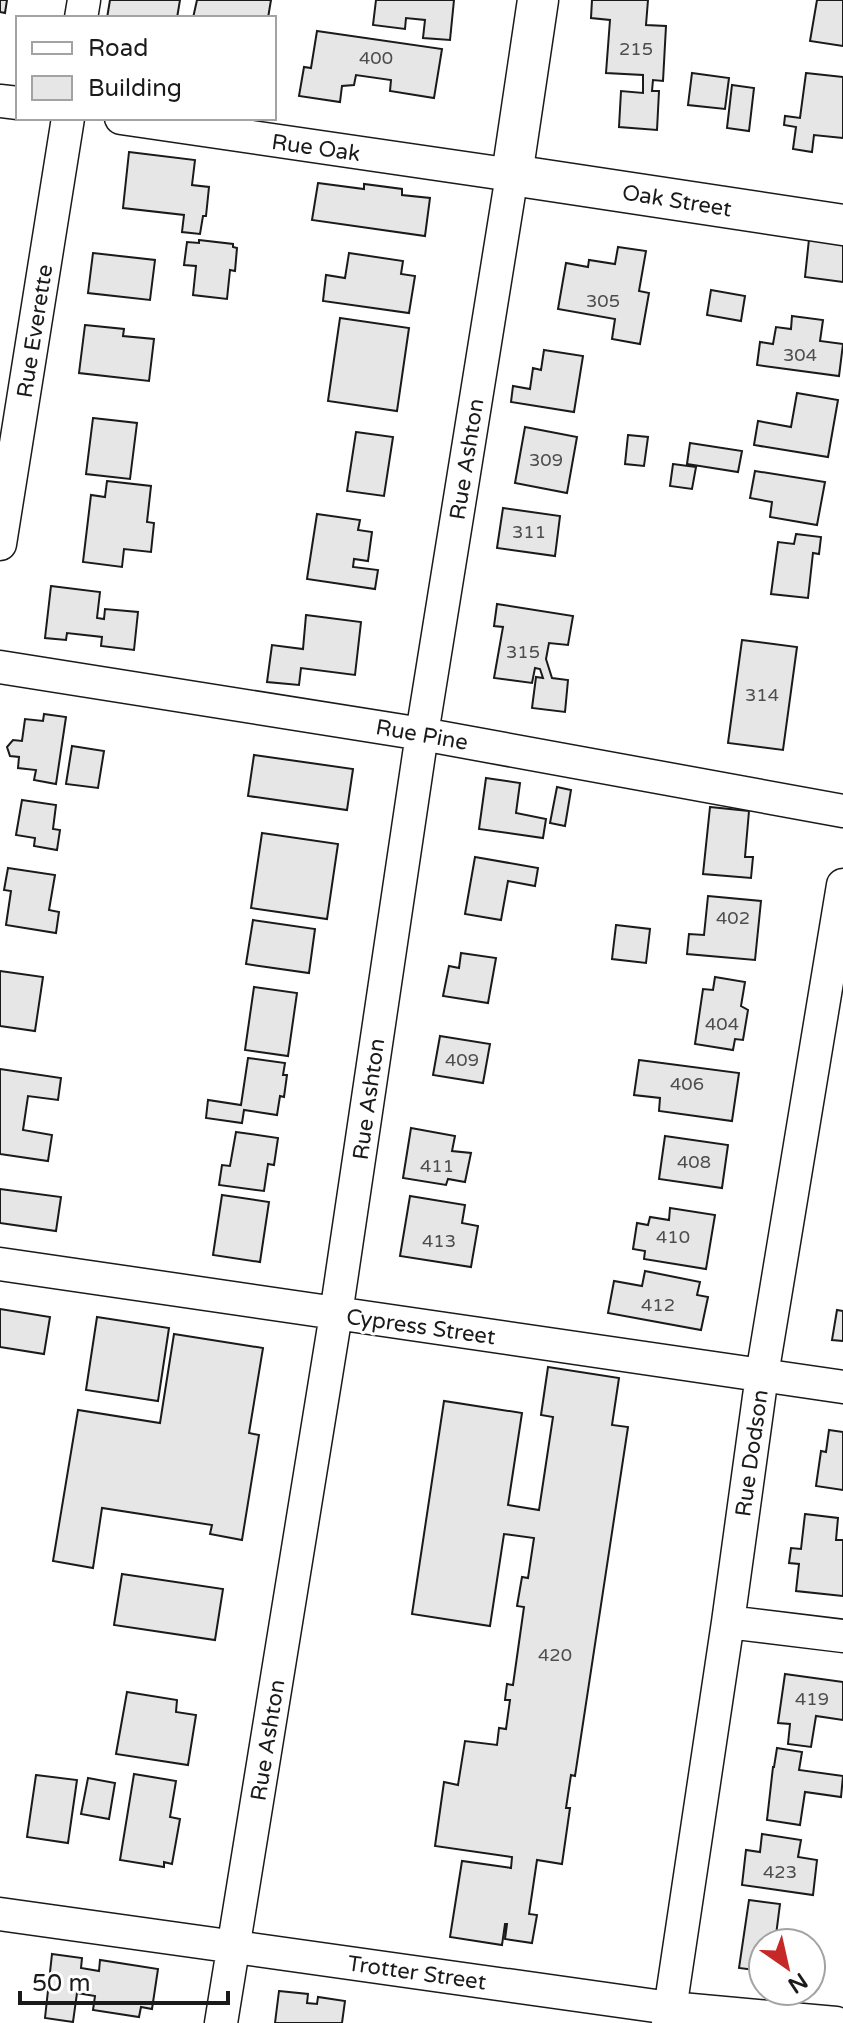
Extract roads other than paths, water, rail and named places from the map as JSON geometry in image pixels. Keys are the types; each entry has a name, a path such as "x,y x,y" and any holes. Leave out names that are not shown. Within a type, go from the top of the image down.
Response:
{"main road":[{"path":"512,175 538,0"},
{"name":"Oak Street","path":"512,175 843,225"}],"street":[{"name":"Rue Everette","path":"0,544 68,120"},
{"name":"Rue Oak","path":"135,120 512,175"},
{"name":"Rue Ashton","path":"221,2023 336,1314 422,734 512,175"},
{"name":"Rue Pine","path":"0,667 422,734 843,811"},
{"name":"Rue Dodson","path":"669,2015 762,1375 843,885"},
{"name":"Cypress Street","path":"0,1264 843,1387"},
{"path":"728,1622 843,1636"},
{"name":"Trotter Street","path":"0,1914 233,1946 669,2015 836,2023"}]}
